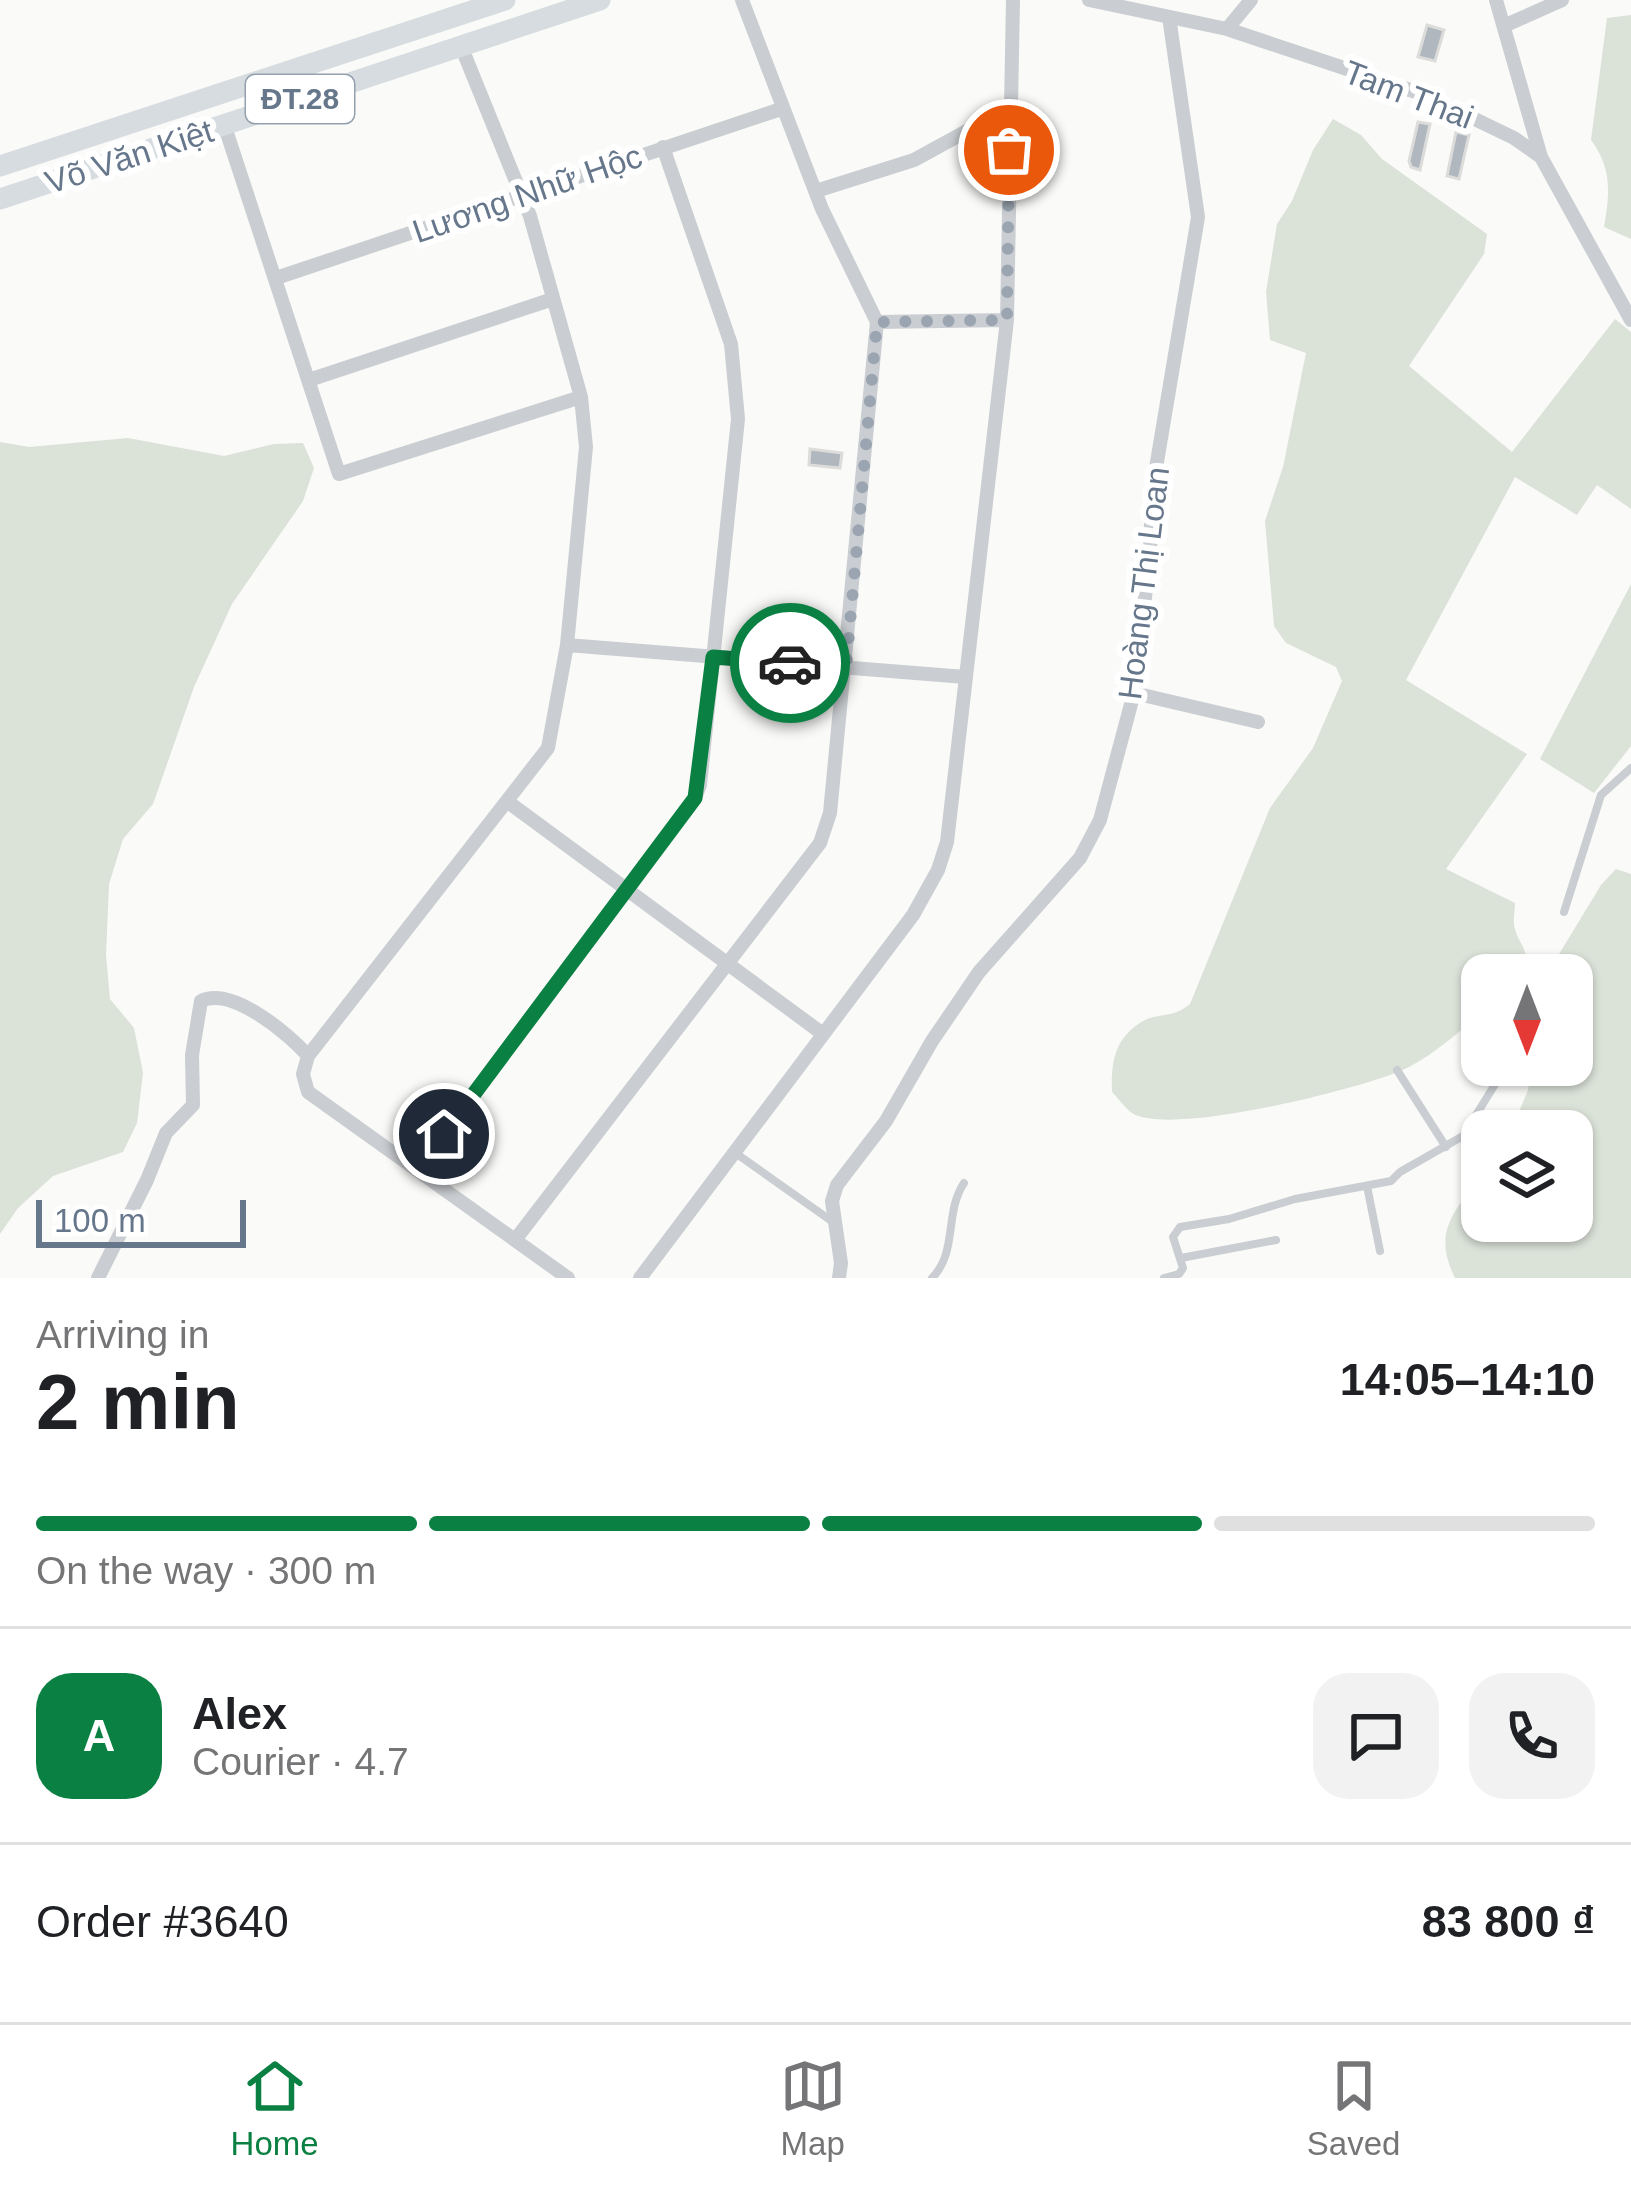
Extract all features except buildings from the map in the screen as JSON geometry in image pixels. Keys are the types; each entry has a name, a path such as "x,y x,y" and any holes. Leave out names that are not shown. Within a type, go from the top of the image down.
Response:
{"main road":[{"name":"Võ Văn Kiệt","path":"0,166 505,0"},
{"name":"Võ Văn Kiệt","path":"0,199 600,0"}],"street":[{"path":"515,1240 820,843 830,813 877,322 781,109 742,0"},
{"path":"640,1278 913,915 938,870 947,842 1007,320 1013,0"},
{"name":"Tam Thai","path":"1090,0 1227,29 1442,102 1514,138 1541,157 1631,320"},
{"path":"1227,29 1251,0"},
{"path":"1496,0 1541,157"},
{"path":"1506,25 1562,0"},
{"name":"Hoàng Thị Loan","path":"839,1278 832,1201 837,1185 886,1120 932,1041 1000,946 1079,858 1100,820 1134,693 1152,492 1198,217 1169,17"},
{"path":"461,46 522,195 580,397 586,447 566,645 548,748 308,1056 303,1075 308,1093 568,1278"},
{"path":"816,191 914,160 1009,108"},
{"path":"663,147 781,109"},
{"path":"224,124 339,474 580,397"},
{"name":"Lương Nhữ Hộc","path":"276,278 663,147 734,361 738,419 695,798 418,1168"},
{"path":"309,380 553,299"},
{"path":"877,322 1007,320"},
{"path":"566,645 965,677"},
{"path":"1134,693 1258,722"},
{"path":"508,802 823,1034"},
{"path":"98,1278 166,1133 194,1105 192,1055 201,1001 225,998 248,1009 290,1036 308,1056"}],"lane":[{"path":"1564,912 1601,795 1631,768"},
{"path":"1397,1070 1446,1147"},
{"path":"1165,1278 1182,1271 1173,1237 1180,1227 1391,1181 1469,1128 1494,1086"},
{"path":"733,1151 833,1222"},
{"path":"932,1278 946,1261 953,1207 964,1183"},
{"path":"1367,1186 1380,1251"},
{"path":"1181,1258 1276,1240"}],"shaded area":[{"path":"1631,15 1631,239 1604,227 1608,181 1591,140 1607,18"},
{"path":"1333,119 1361,135 1382,159 1487,234 1484,254 1409,366 1512,452 1615,319 1631,332 1631,509 1597,485 1577,515 1515,477 1406,680 1527,754 1446,869 1515,903 1514,925 1525,954 1461,954 1461,1030 1398,1072 1262,1108 1152,1119 1132,1113 1112,1092 1116,1052 1126,1035 1143,1021 1190,1004 1270,808 1313,748 1342,681 1336,667 1286,643 1274,626 1265,521 1283,467 1306,353 1270,340 1266,292 1277,224"},
{"path":"128,438 224,456 274,444 303,443 314,468 303,501 232,604 194,687 153,804 123,839 109,884 106,955 110,999 134,1028 143,1073 137,1123 123,1152 53,1176 18,1208 0,1234 0,442 29,447"},
{"path":"1631,584 1631,746 1594,793 1540,759"},
{"path":"1616,869 1631,874 1631,1278 1455,1278 1446,1235 1461,1203 1461,1242 1593,1242 1593,1110 1520,1110 1529,1086 1593,1086 1593,954 1559,954"}],"way so far":[{"path":"790,663 846,668 877,322 1007,320 1009,150"}],"route":[{"path":"444,1134 695,798 713,657 790,663"}]}
